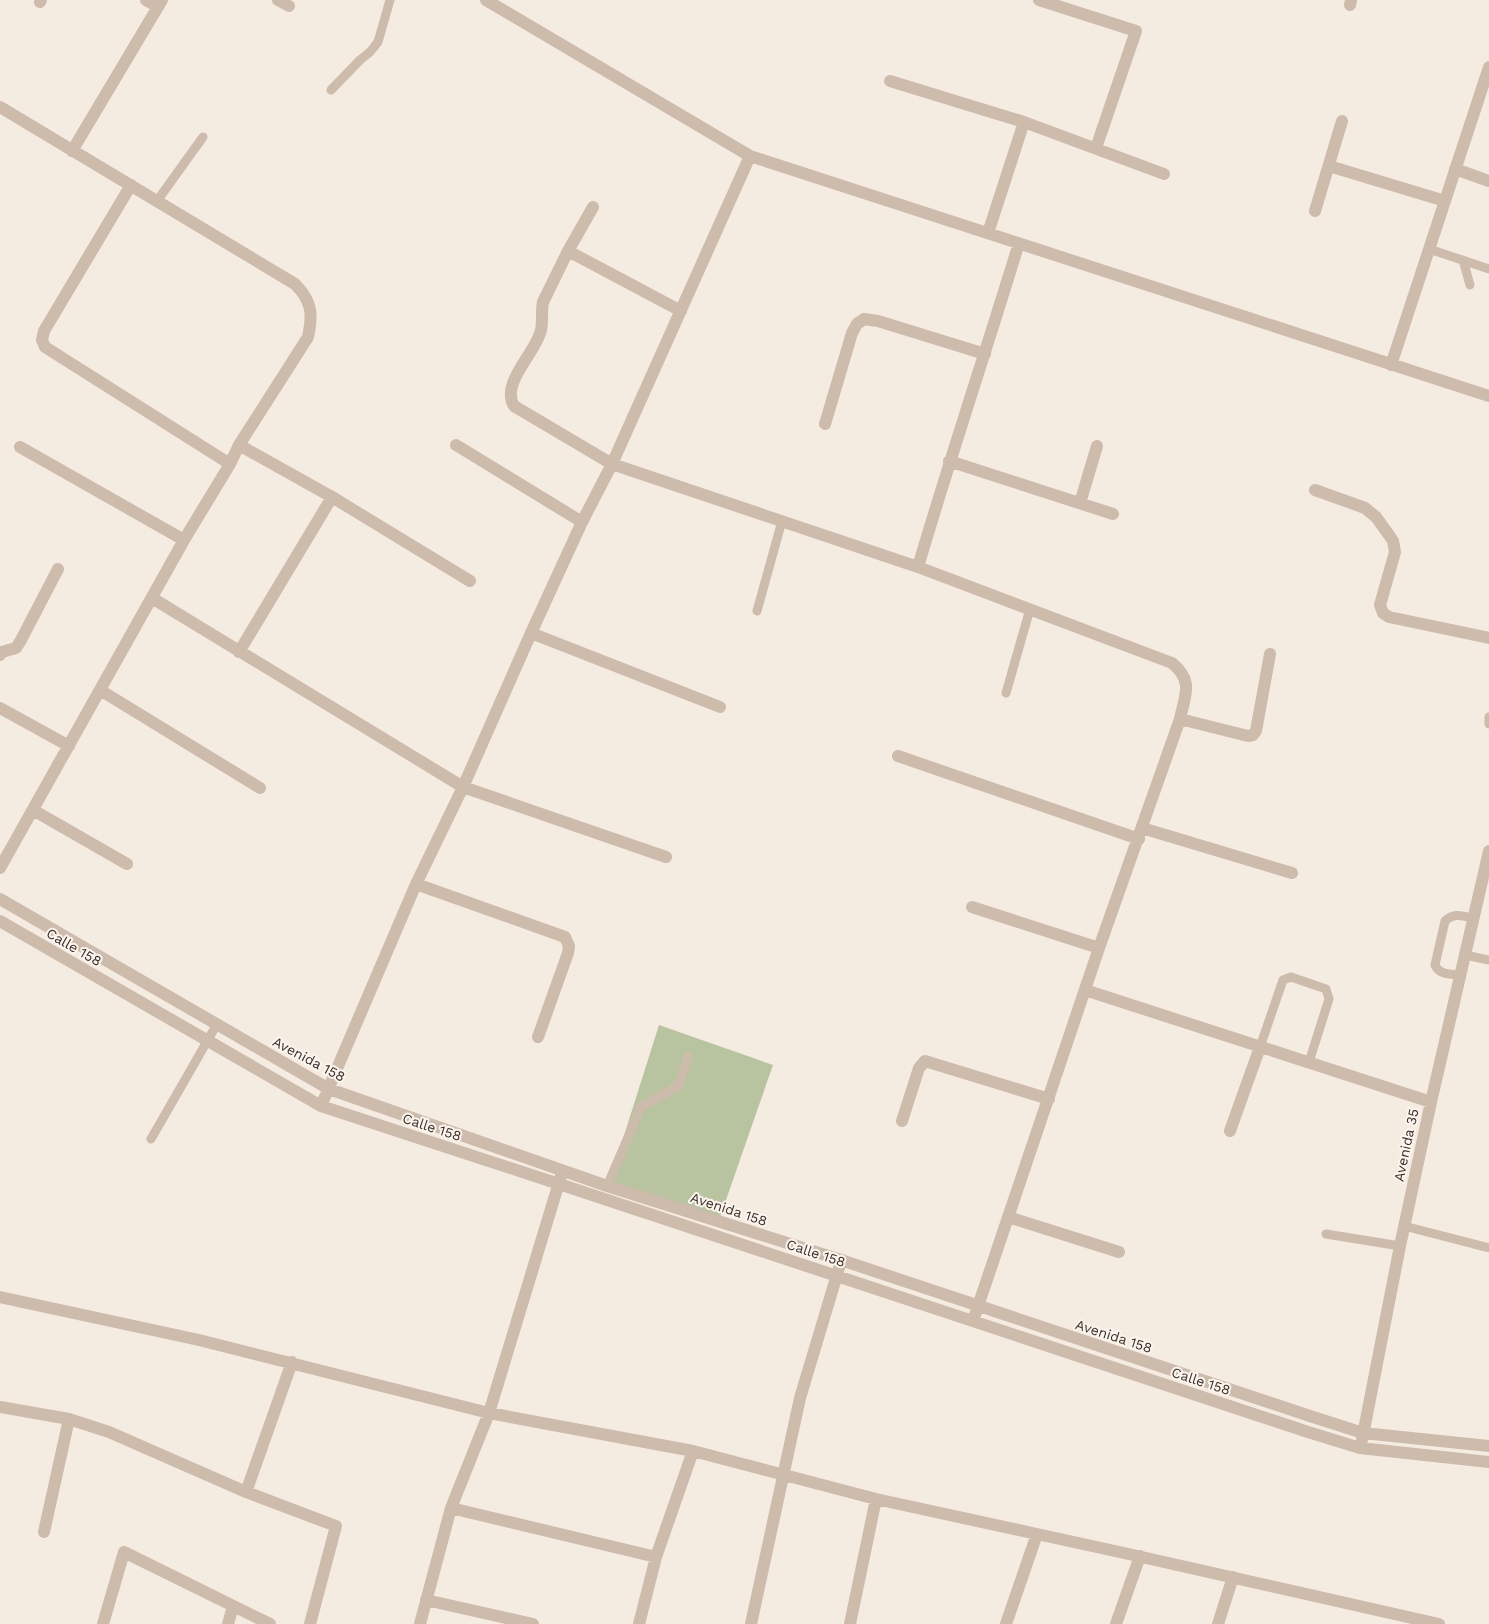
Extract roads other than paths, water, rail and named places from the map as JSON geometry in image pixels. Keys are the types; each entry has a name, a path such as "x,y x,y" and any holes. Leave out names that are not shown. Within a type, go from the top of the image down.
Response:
{"street":[{"path":"72,151 160,3 146,0"},
{"path":"486,0 750,156 1489,396"},
{"path":"1039,0 1136,31 1096,148"},
{"path":"1391,365 1489,67"},
{"path":"890,81 1024,122 1164,174"},
{"path":"0,107 295,284 304,293 312,319 308,336 239,445 230,464 184,540 0,868"},
{"path":"1315,211 1342,121"},
{"path":"988,233 1024,122"},
{"path":"321,1106 416,884 463,787 582,522 612,464 750,156"},
{"path":"1328,166 1445,201"},
{"path":"1455,169 1489,181"},
{"path":"131,185 44,331 42,340 45,347 230,464"},
{"path":"593,207 543,302 541,311 542,329 538,340 511,385 510,395 514,406 612,464 918,567 1172,663 1184,675 1187,686 1180,719 1099,948 973,1321"},
{"path":"918,567 949,462 1020,243"},
{"path":"568,252 681,311"},
{"path":"824,424 852,333 857,324 864,319 878,321 985,354"},
{"path":"239,445 332,497 470,581"},
{"path":"20,446 184,540"},
{"path":"456,446 582,522"},
{"path":"1080,503 1097,446"},
{"path":"949,462 1113,514"},
{"path":"1315,490 1366,508 1376,517 1393,541 1395,552 1380,605 1383,613 1389,617 1489,638"},
{"path":"239,652 332,497"},
{"path":"0,655 2,652 16,648 58,569"},
{"path":"152,598 463,787 666,857"},
{"path":"531,633 720,707"},
{"path":"1180,719 1248,736 1253,735 1256,731 1270,654"},
{"path":"100,690 260,788"},
{"path":"0,708 69,746"},
{"path":"898,756 1140,834 1292,873"},
{"path":"33,810 127,864"},
{"name":"Avenida 35","path":"1360,1448 1404,1226 1489,851"},
{"path":"416,884 565,938 569,946 568,953 538,1037"},
{"name":"Avenida 158","path":"0,899 329,1089 607,1186 841,1260 1364,1433 1489,1446"},
{"path":"972,907 1099,948"},
{"name":"Calle 158","path":"0,921 321,1106 1360,1448 1489,1462"},
{"path":"1085,990 1431,1102"},
{"path":"1230,1131 1260,1047"},
{"path":"902,1120 918,1068 926,1062 1049,1099"},
{"path":"420,1624 451,1508 489,1412 563,1170"},
{"path":"1008,1217 1119,1252"},
{"path":"751,1624 800,1398 841,1260"},
{"path":"0,1296 292,1362 489,1412 693,1451 876,1499 1140,1556 1439,1624"},
{"path":"246,1492 292,1362"},
{"path":"1196,1395 1202,1380"},
{"path":"0,1407 69,1419 109,1432 246,1492 336,1526 310,1624"},
{"path":"44,1532 69,1419"},
{"path":"639,1624 656,1557 693,1451"},
{"path":"850,1624 876,1499"},
{"path":"451,1508 656,1557"},
{"path":"1006,1624 1037,1534"},
{"path":"102,1624 124,1552 270,1624"},
{"path":"1116,1624 1140,1556"},
{"path":"1218,1624 1233,1577"},
{"path":"426,1600 533,1624"},
{"path":"228,1624 233,1606"}],"lane":[{"path":"331,90 378,42 390,0"},
{"path":"157,200 203,137"},
{"path":"1429,249 1489,269"},
{"path":"1463,260 1470,285"},
{"path":"757,611 782,521"},
{"path":"1006,693 1030,609"},
{"path":"1489,716 1489,724"},
{"path":"1460,975 1442,973 1435,965 1445,921 1450,916 1457,914 1473,918"},
{"path":"1465,955 1489,960"},
{"path":"1260,1047 1283,980 1291,977 1298,979 1326,989 1329,999 1309,1062"},
{"path":"151,1138 217,1024"},
{"path":"607,1186 641,1107 679,1084 688,1058"},
{"path":"1404,1226 1489,1248"},
{"path":"1326,1234 1400,1246"}]}
